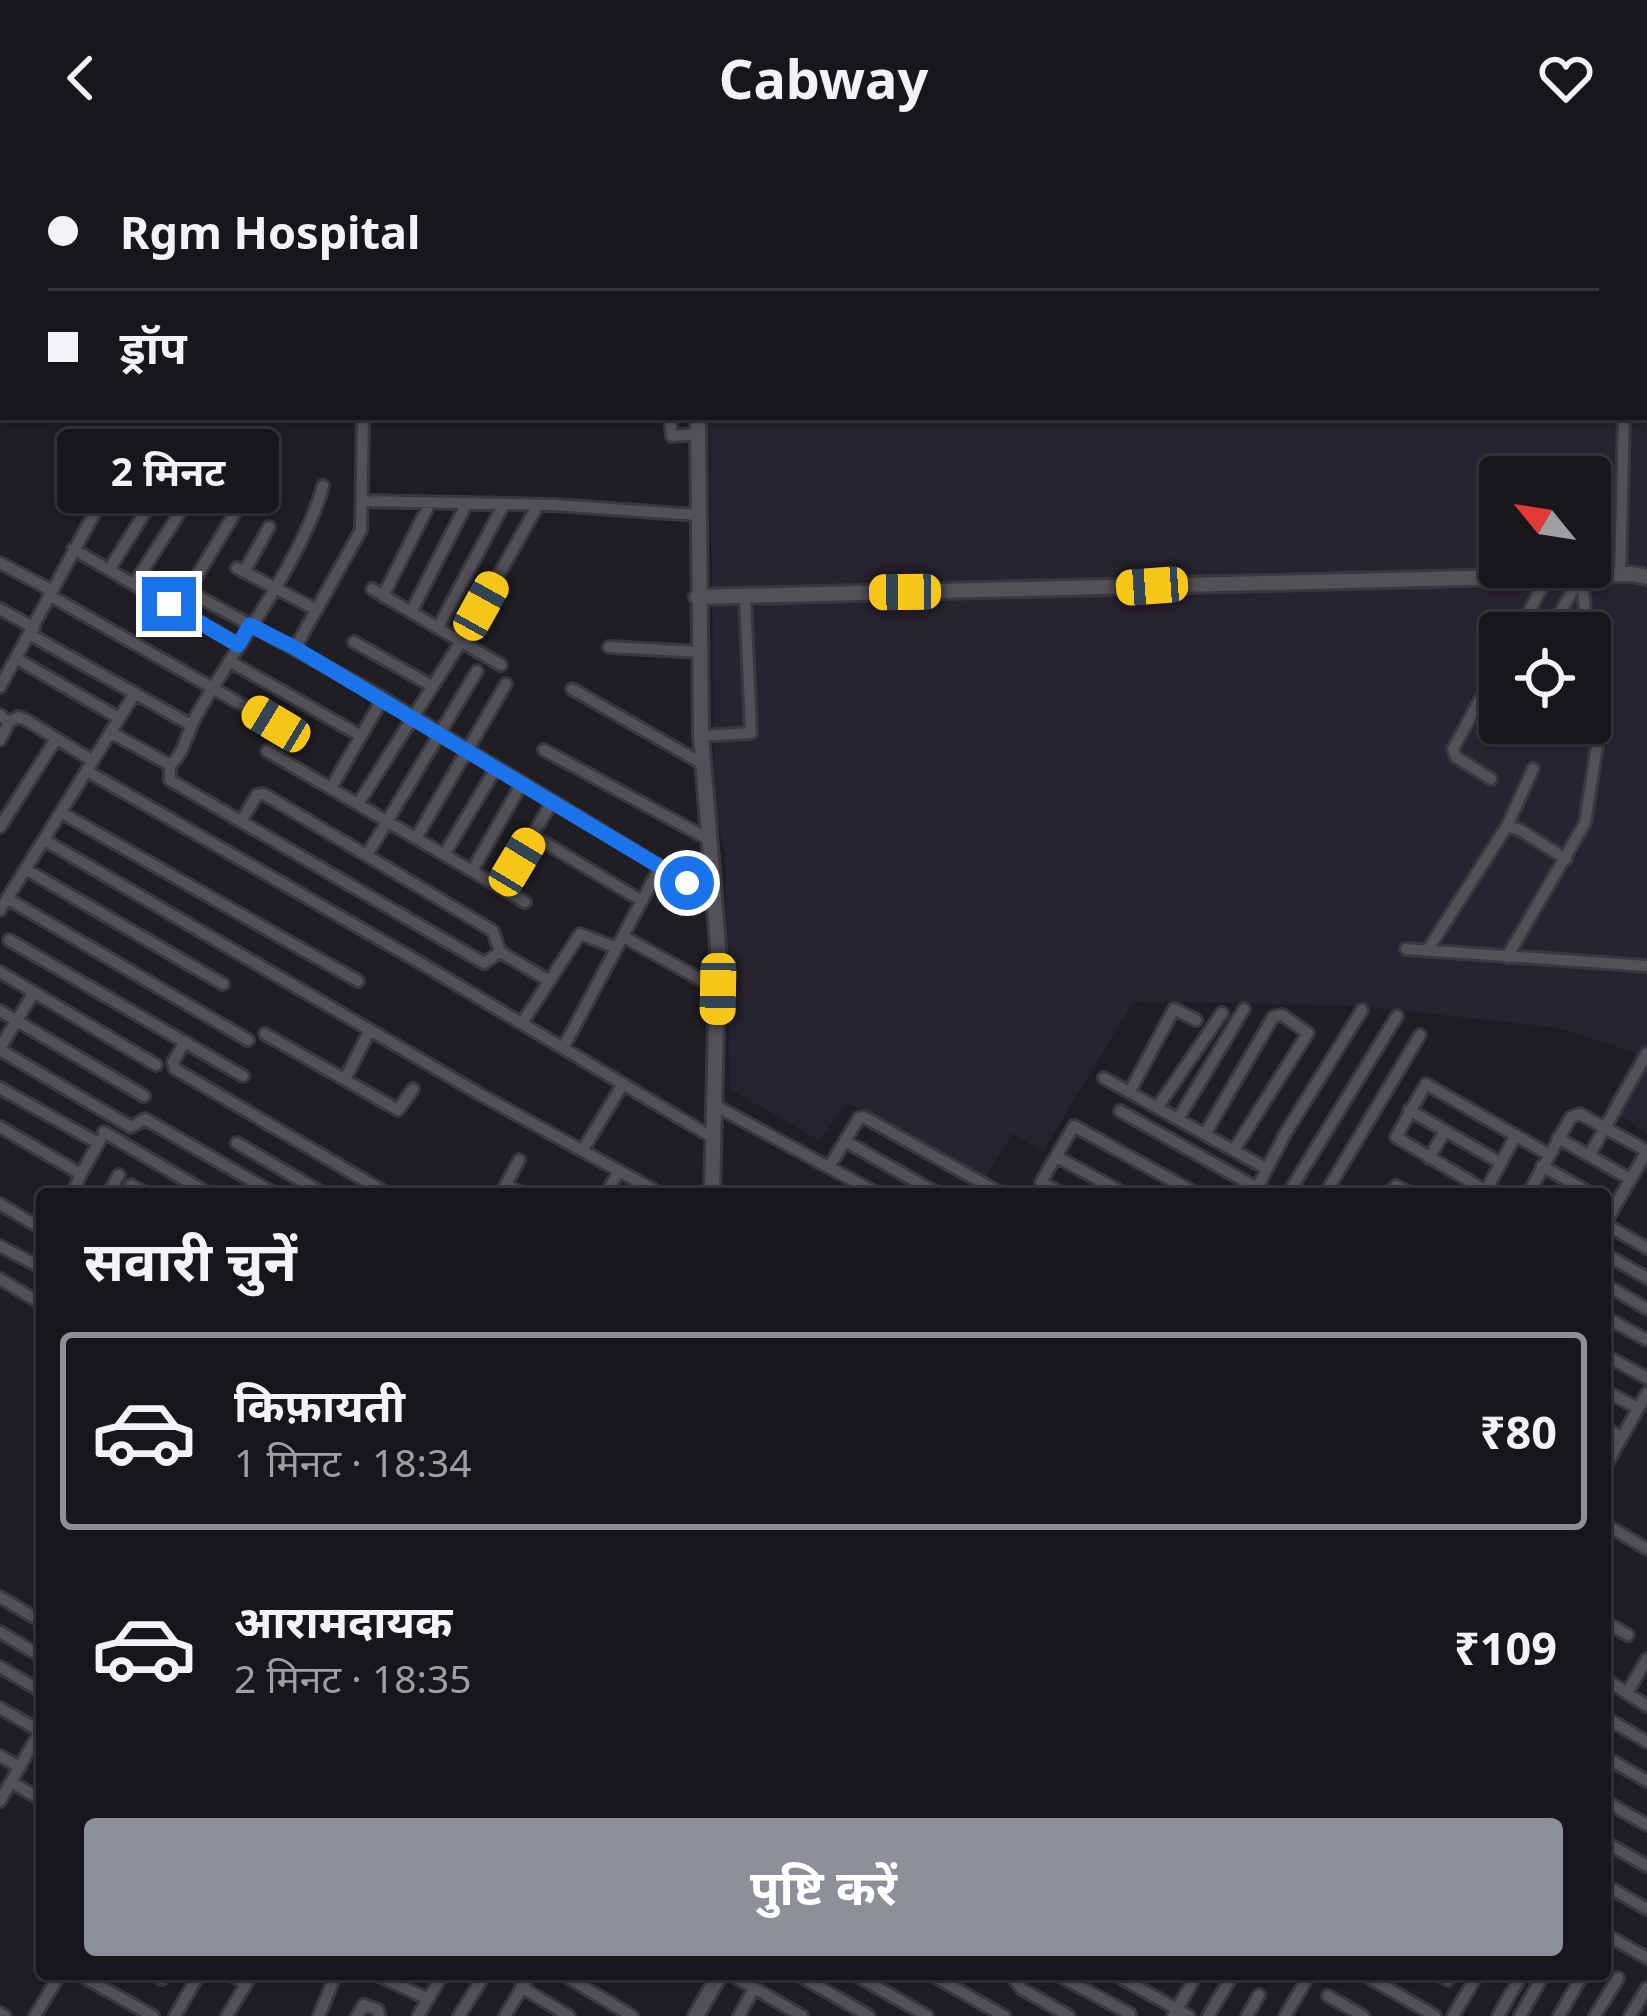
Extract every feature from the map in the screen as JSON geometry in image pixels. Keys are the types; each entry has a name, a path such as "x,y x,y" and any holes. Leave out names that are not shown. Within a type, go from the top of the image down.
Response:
{"street":[{"path":"295,648 361,530 363,420"},
{"path":"670,420 673,436 698,434"},
{"path":"698,420 701,736 718,989 712,1188"},
{"path":"1620,574 1624,420"},
{"path":"90,476 262,498"},
{"path":"0,687 113,479"},
{"path":"109,570 162,485"},
{"path":"170,765 310,523 322,486"},
{"path":"134,584 194,489"},
{"path":"245,496 187,589 382,698 714,899"},
{"path":"362,502 538,505 698,515"},
{"path":"430,503 378,592 501,665"},
{"path":"411,612 467,503"},
{"path":"438,628 504,504"},
{"path":"358,804 461,642 538,505"},
{"path":"269,526 241,570 316,610"},
{"path":"73,549 238,645"},
{"path":"0,563 276,724"},
{"path":"1611,574 1647,578"},
{"path":"698,597 1479,577"},
{"path":"701,736 751,733 745,595"},
{"path":"0,609 191,725"},
{"path":"354,642 432,686"},
{"path":"609,647 699,652"},
{"path":"17,659 119,718"},
{"path":"229,661 361,736"},
{"path":"367,856 477,671"},
{"path":"416,838 506,684"},
{"path":"572,688 703,764"},
{"path":"135,693 4,904 248,1040"},
{"path":"331,788 382,698"},
{"path":"1479,701 1453,749 1456,757 1490,779"},
{"path":"0,740 4,718 21,718 90,766 715,1139"},
{"path":"110,732 170,765"},
{"path":"0,827 56,739"},
{"path":"1507,957 1585,824 1595,744"},
{"path":"544,750 710,840"},
{"path":"267,751 525,902"},
{"path":"170,765 170,779 484,963 500,952"},
{"path":"444,855 496,768"},
{"path":"1426,951 1507,826 1533,769"},
{"path":"472,871 521,784"},
{"path":"241,820 256,795 264,794 493,931 500,952 548,980"},
{"path":"501,888 552,802"},
{"path":"62,813 358,981"},
{"path":"1507,826 1566,859"},
{"path":"532,836 642,901"},
{"path":"46,841 650,1188"},
{"path":"563,1048 660,867"},
{"path":"27,870 223,984"},
{"path":"409,916 424,890"},
{"path":"522,1024 580,934 620,943 718,989"},
{"path":"10,940 243,1076"},
{"path":"1406,949 1647,966"},
{"path":"0,972 156,1065"},
{"path":"34,992 0,1049 133,1128 145,1119 265,1188"},
{"path":"1130,1091 1174,1009 1196,1020"},
{"path":"1178,1119 1244,1009"},
{"path":"1258,1186 1362,1010"},
{"path":"0,1011 144,1096"},
{"path":"1157,1108 1222,1013"},
{"path":"1204,1134 1273,1017 1282,1015 1308,1033 1234,1150"},
{"path":"1294,1188 1397,1016"},
{"path":"345,1079 370,1030"},
{"path":"266,1034 398,1110 413,1089"},
{"path":"1329,1188 1420,1035"},
{"path":"185,1042 173,1062 175,1070 378,1188"},
{"path":"1589,1156 1647,1053"},
{"path":"1104,1078 1234,1150 1258,1186"},
{"path":"1477,1188 1396,1137 1427,1083 1516,1135 1584,1188"},
{"path":"582,1150 623,1084"},
{"path":"0,1088 198,1188"},
{"path":"716,1106 867,1188"},
{"path":"1120,1111 1258,1186"},
{"path":"1409,1111 1501,1163"},
{"path":"1531,1188 1575,1113 1647,1151 1611,1203"},
{"path":"75,1188 112,1116"},
{"path":"829,1167 864,1117 991,1188"},
{"path":"1052,1188 1041,1182 1074,1126 1186,1188"},
{"path":"0,1127 81,1174"},
{"path":"1429,1158 1445,1131"},
{"path":"1488,1188 1516,1135"},
{"path":"1558,1138 1630,1179"},
{"path":"845,1141 927,1188"},
{"path":"237,1143 314,1188"},
{"path":"1057,1157 1114,1188"},
{"path":"505,1188 519,1160"},
{"path":"609,1188 619,1171"},
{"path":"111,1188 118,1175"},
{"path":"131,1185 135,1188"},
{"path":"0,1204 36,1225"},
{"path":"1611,1227 1647,1247"},
{"path":"0,1246 36,1265"},
{"path":"1611,1257 1647,1278"},
{"path":"0,1279 36,1300"},
{"path":"1611,1288 1647,1309"},
{"path":"1611,1320 1647,1340"},
{"path":"1611,1357 1647,1378"},
{"path":"1611,1453 1647,1393"},
{"path":"1611,1394 1638,1408"},
{"path":"1611,1431 1621,1437"},
{"path":"1611,1528 1647,1549"},
{"path":"0,1597 36,1618"},
{"path":"1611,1625 1628,1635"},
{"path":"0,1632 36,1653"},
{"path":"1627,1693 1647,1659"},
{"path":"0,1667 36,1694"},
{"path":"1611,1683 1647,1706"},
{"path":"0,1708 36,1726"},
{"path":"1611,1721 1647,1742"},
{"path":"0,1801 36,1738"},
{"path":"28,1752 36,1757"},
{"path":"0,1756 20,1767"},
{"path":"1611,1760 1647,1781"},
{"path":"11,1782 36,1797"},
{"path":"1611,1804 1647,1825"},
{"path":"1611,1845 1647,1866"},
{"path":"1611,1889 1647,1909"},
{"path":"1611,1938 1647,1958"},
{"path":"1595,2016 1618,1978"},
{"path":"35,2016 56,1980"},
{"path":"89,1980 153,2016"},
{"path":"175,2016 196,1980"},
{"path":"227,2016 248,1980"},
{"path":"319,2016 334,1980"},
{"path":"388,1980 428,1999"},
{"path":"418,2016 439,1980"},
{"path":"459,2016 481,1980"},
{"path":"505,2016 526,1980"},
{"path":"572,1980 632,2016"},
{"path":"698,2016 717,1980"},
{"path":"740,1980 785,2012 802,2016"},
{"path":"807,1980 868,2016 882,1990"},
{"path":"864,1980 927,2016"},
{"path":"941,1980 1004,2016"},
{"path":"1015,1980 1069,2016"},
{"path":"1066,1980 1130,2015 1143,1991"},
{"path":"1124,1980 1180,2014 1194,1980"},
{"path":"1208,2016 1230,1980"},
{"path":"1286,2016 1307,1980"},
{"path":"1373,1980 1435,2016"},
{"path":"1453,2016 1474,1980"},
{"path":"1498,2016 1519,1980"},
{"path":"1520,2016 1541,1980"},
{"path":"1559,2016 1580,1980"},
{"path":"521,1988 569,2016"},
{"path":"739,2016 754,1988"},
{"path":"1630,2016 1647,1988"},
{"path":"1247,2016 1259,1995"},
{"path":"1328,1996 1363,2016"},
{"path":"357,2016 364,2005 378,2010 379,2016"}],"shaded area":[{"path":"710,420 1647,420 1647,1134 1607,1105 1636,1053 1559,1028 1359,1006 1134,1001 1043,1151 1012,1134 985,1178 847,1103 819,1140 730,1089 725,853 715,810"}],"route":[{"path":"169,604 238,645 250,625 295,648 687,883"}]}
